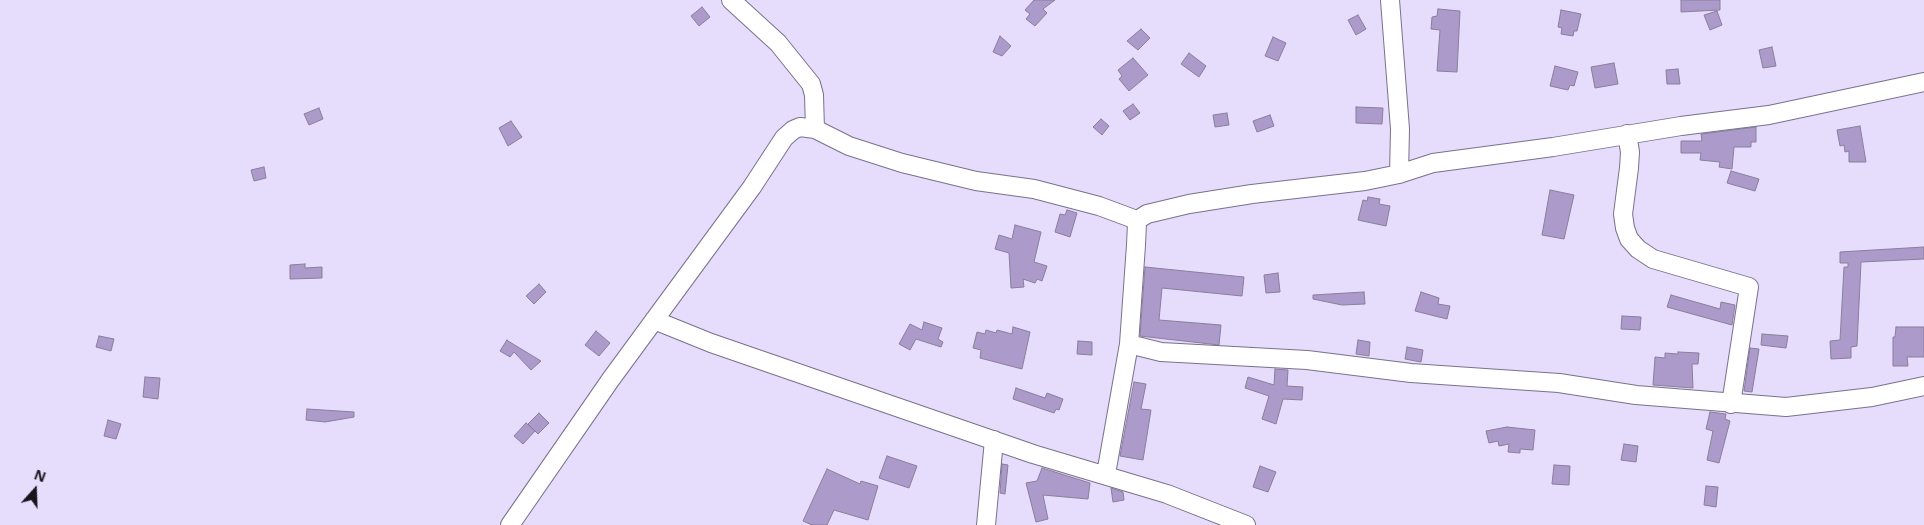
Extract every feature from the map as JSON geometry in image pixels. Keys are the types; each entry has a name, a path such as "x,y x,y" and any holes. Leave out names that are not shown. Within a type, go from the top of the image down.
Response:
{"street":[{"path":"731,0 778,43 811,84 815,130"},
{"path":"1390,0 1400,128 1400,174"},
{"path":"1136,221 1147,214 1188,204 1252,194 1365,181 1400,174 1433,163 1769,115 1924,82"},
{"path":"510,525 654,320 752,187 784,138 793,130 800,127 815,130 850,146 902,163 976,181 1034,189 1099,206 1136,221"},
{"path":"1627,134 1630,168 1624,214 1625,228 1629,239 1638,249 1660,261 1749,287 1732,404"},
{"path":"1106,474 1129,344 1136,221"},
{"path":"654,320 703,340 994,440 1167,494 1246,525"},
{"path":"1129,344 1161,352 1307,360 1411,373 1559,383 1636,395 1786,407 1872,396 1924,386"},
{"path":"986,525 994,440"}],"building":[{"path":"1034,0 1055,0 1043,9 1047,13 1035,26 1026,19 1030,14 1025,10"},
{"path":"1681,0 1720,0 1720,10 1681,12"},
{"path":"702,7 710,17 699,26 691,16"},
{"path":"1438,9 1460,11 1457,72 1437,71 1440,30 1431,29 1432,17 1437,16"},
{"path":"1561,10 1581,14 1577,31 1574,31 1573,36 1561,34 1562,28 1558,27"},
{"path":"1717,11 1722,25 1710,30 1704,15"},
{"path":"1358,15 1366,29 1356,35 1348,20"},
{"path":"1141,29 1150,38 1138,50 1127,41"},
{"path":"1000,36 1011,46 1002,56 993,52"},
{"path":"1273,37 1286,43 1278,61 1265,56"},
{"path":"1772,47 1776,66 1763,68 1759,50"},
{"path":"1189,53 1206,66 1199,77 1181,64"},
{"path":"1133,58 1148,75 1129,91 1119,79 1122,76 1118,70"},
{"path":"1614,63 1618,84 1595,88 1591,67"},
{"path":"1555,66 1578,72 1574,86 1570,85 1568,90 1550,86"},
{"path":"1678,69 1680,84 1667,84 1666,70"},
{"path":"1133,104 1140,113 1130,120 1123,111"},
{"path":"1356,107 1383,108 1382,124 1356,123"},
{"path":"319,108 323,119 309,125 304,114"},
{"path":"1227,113 1229,125 1215,127 1213,115"},
{"path":"1270,115 1274,126 1257,132 1253,121"},
{"path":"1101,119 1109,126 1102,135 1093,127"},
{"path":"511,121 522,137 508,146 499,128"},
{"path":"1860,126 1866,162 1849,162 1849,151 1845,152 1844,145 1840,146 1837,130"},
{"path":"1756,127 1756,142 1751,142 1751,147 1734,147 1732,169 1719,167 1720,162 1700,160 1701,153 1681,153 1681,141 1702,141 1701,134"},
{"path":"264,167 266,178 254,181 251,170"},
{"path":"1731,171 1759,179 1755,191 1727,183"},
{"path":"1550,190 1574,195 1564,239 1542,235"},
{"path":"1368,197 1380,199 1379,204 1390,206 1386,226 1358,220 1363,200 1367,201"},
{"path":"1067,210 1077,213 1070,237 1055,232 1060,214 1065,215"},
{"path":"1015,225 1041,232 1034,262 1047,266 1042,281 1037,279 1035,283 1023,279 1024,287 1011,288 1009,253 995,249 999,235 1012,239"},
{"path":"1924,247 1924,259 1861,262 1857,346 1851,347 1851,358 1831,359 1830,341 1840,340 1844,267 1848,267 1848,263 1840,263 1840,252"},
{"path":"305,264 305,268 322,267 322,278 290,279 290,265"},
{"path":"1145,267 1244,277 1242,296 1162,288 1159,320 1221,325 1219,345 1140,336"},
{"path":"1278,273 1280,292 1266,293 1264,275"},
{"path":"539,284 546,292 534,304 526,296"},
{"path":"1364,292 1365,304 1342,305 1313,299 1313,295"},
{"path":"1421,292 1439,298 1438,304 1450,306 1447,319 1415,311"},
{"path":"1671,295 1720,309 1721,302 1735,305 1732,325 1667,307"},
{"path":"1622,316 1641,317 1640,330 1621,329"},
{"path":"924,322 942,328 938,339 943,342 941,347 916,339 910,350 899,344 910,324 922,330"},
{"path":"1013,327 1030,332 1022,369 980,358 981,350 973,348 977,332 985,334 986,330 996,333 997,330 1012,334"},
{"path":"1896,327 1924,327 1924,357 1907,357 1908,366 1893,366 1893,337 1895,337"},
{"path":"596,331 610,343 599,356 585,345"},
{"path":"1762,334 1788,336 1786,348 1761,345"},
{"path":"99,336 114,339 111,351 96,347"},
{"path":"507,340 541,361 531,370 514,352 510,357 500,351"},
{"path":"1358,340 1370,342 1369,356 1356,354"},
{"path":"1078,341 1092,342 1092,355 1077,354"},
{"path":"1407,347 1423,350 1421,362 1405,359"},
{"path":"1750,348 1759,349 1752,392 1744,391"},
{"path":"1678,352 1699,353 1698,364 1692,364 1693,388 1653,385 1655,357 1665,358 1665,353 1678,354"},
{"path":"1275,369 1288,370 1287,386 1303,387 1302,400 1283,399 1276,424 1262,419 1269,396 1245,388 1248,377 1274,385"},
{"path":"145,377 160,378 158,399 143,397"},
{"path":"1134,382 1146,384 1141,409 1151,410 1143,460 1120,456"},
{"path":"1016,388 1045,398 1047,393 1063,399 1059,410 1056,409 1054,413 1013,399"},
{"path":"307,409 354,412 354,417 325,422 306,420"},
{"path":"1710,412 1726,414 1725,419 1730,421 1719,463 1707,460 1713,431 1706,429"},
{"path":"539,413 549,423 538,434 528,424"},
{"path":"108,420 121,424 116,439 104,436"},
{"path":"526,423 535,431 523,444 514,436"},
{"path":"1507,427 1535,430 1533,450 1520,449 1520,453 1508,452 1509,444 1499,446 1498,441 1489,443 1486,431"},
{"path":"1624,444 1638,446 1636,462 1621,460"},
{"path":"887,456 917,466 909,488 879,478"},
{"path":"1002,464 1008,465 1005,494 1000,493"},
{"path":"1554,465 1570,466 1569,485 1552,484"},
{"path":"1260,466 1276,472 1268,492 1253,487"},
{"path":"1042,468 1090,483 1088,499 1043,495 1048,519 1036,522 1026,483 1037,481"},
{"path":"827,469 860,484 861,481 878,486 868,520 834,510 827,525 812,525 803,521"},
{"path":"1706,486 1718,487 1716,507 1704,505"},
{"path":"1111,488 1123,492 1124,500 1113,502"}]}
